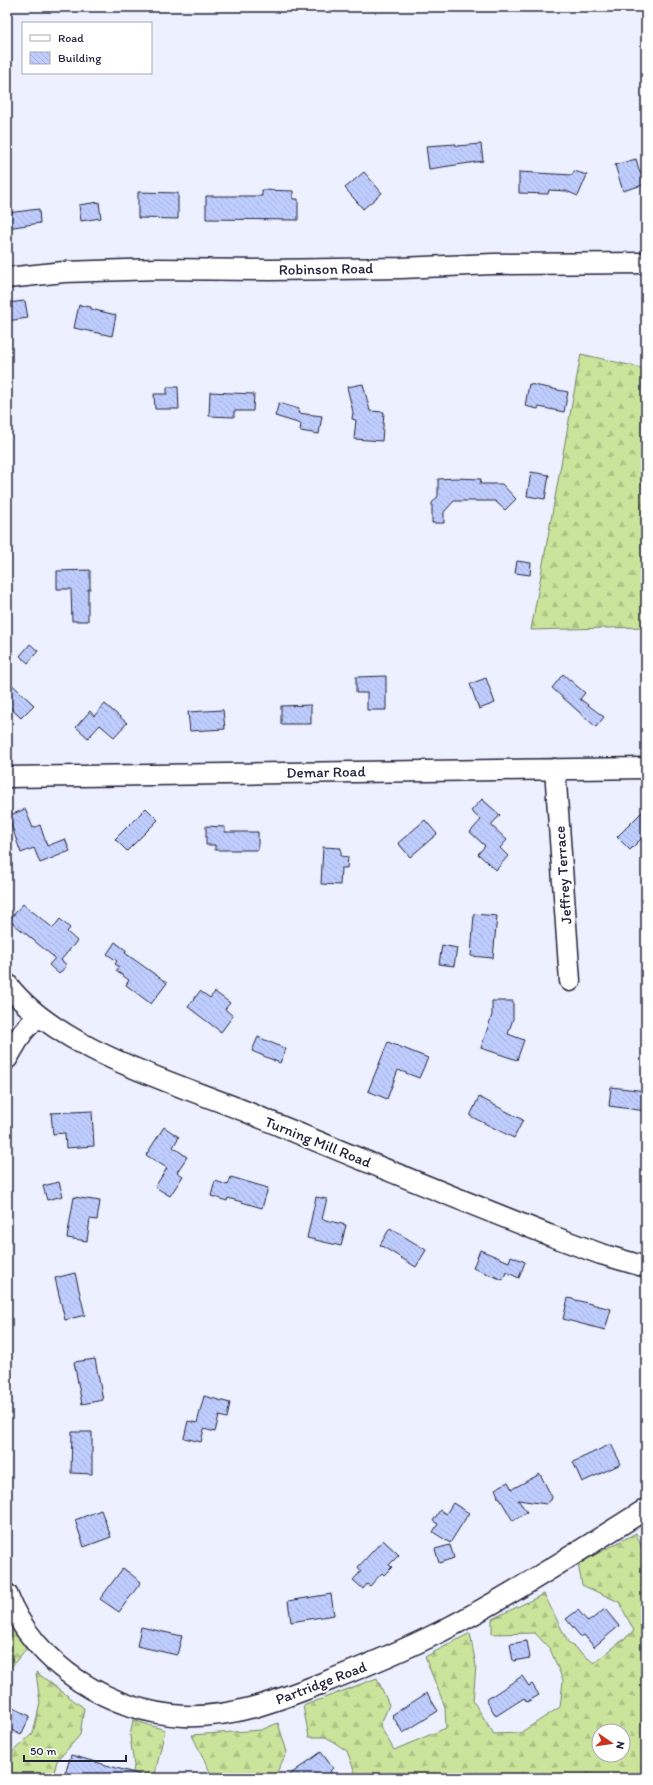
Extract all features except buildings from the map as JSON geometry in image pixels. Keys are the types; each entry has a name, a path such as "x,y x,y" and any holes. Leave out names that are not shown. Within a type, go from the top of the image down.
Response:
{"street":[{"name":"Robinson Road","path":"7,278 64,272 157,269 270,270 400,268 493,264 646,263"},
{"name":"Demar Road","path":"7,777 646,768"},
{"name":"Jeffrey Terrace","path":"555,769 570,981"},
{"name":"Turning Mill Road","path":"7,984 27,1007 50,1025 127,1065 206,1095 544,1234 601,1254 646,1267"},
{"path":"7,1059 23,1032 38,1016"},
{"name":"Partridge Road","path":"7,1594 12,1606 27,1630 44,1652 70,1675 91,1688 116,1700 152,1712 184,1716 232,1712 260,1706 318,1685 380,1660 430,1637 482,1610 646,1509"}],"green space":[{"path":"581,354 646,369 646,627 531,630"},
{"path":"636,1533 646,1559 646,1778 357,1778 347,1751 326,1737 309,1737 303,1706 377,1678 389,1705 380,1726 394,1750 446,1728 445,1707 425,1657 470,1633 476,1666 473,1701 494,1734 520,1733 560,1707 563,1680 550,1649 535,1633 492,1634 492,1619 544,1594 568,1642 594,1663 634,1631 619,1602 582,1585 578,1564"},
{"path":"11,1622 26,1649 7,1672 7,1626"},
{"path":"36,1672 84,1708 80,1735 57,1761 52,1778 7,1778 7,1753 10,1754 33,1733 40,1703"},
{"path":"133,1720 165,1730 154,1778 132,1778 134,1766 130,1736"},
{"path":"278,1723 287,1752 274,1778 213,1778 192,1735 261,1730"}]}
